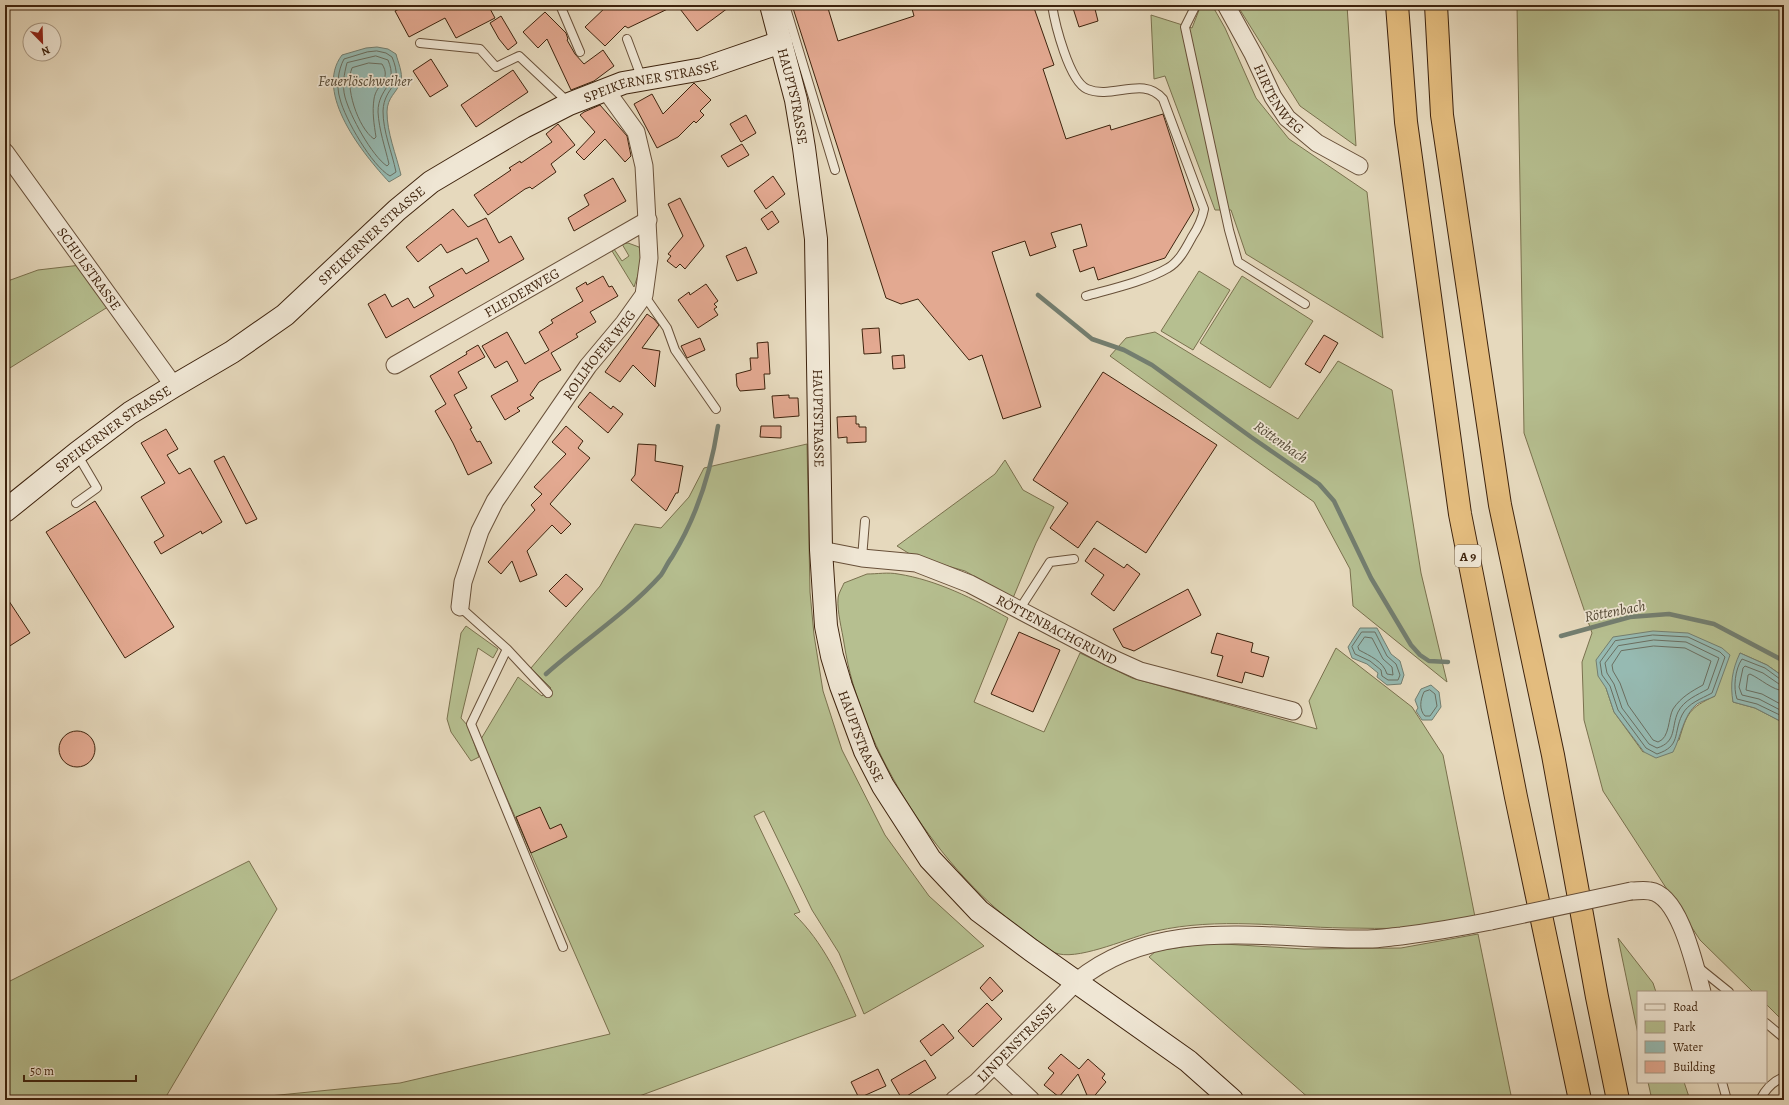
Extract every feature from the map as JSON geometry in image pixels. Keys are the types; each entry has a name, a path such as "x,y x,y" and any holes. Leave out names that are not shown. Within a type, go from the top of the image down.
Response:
{"highway":[{"name":"A 9","path":"1397,5 1406,122 1460,514 1516,797 1580,1100"},
{"path":"1436,5 1442,115 1500,505 1553,755 1596,990 1618,1100"}],"main road":[{"name":"HAUPTSTRASSE","path":"771,5 800,120 816,239 822,550 826,626 832,656 841,686 865,751 883,786 930,859 979,911 1008,934 1188,1060 1232,1100"},
{"name":"SPEIKERNER STRASSE","path":"5,512 77,453 130,413 232,352 285,316 392,215 431,182 524,127 569,104 605,89 623,83 704,69 781,42"}],"street":[{"name":"HIRTENWEG","path":"1226,5 1253,54 1273,96 1287,118 1317,143 1359,166"},
{"name":"ROLLHOFER WEG","path":"460,607 463,582 480,531 495,501 588,366 624,323 644,295 650,258 644,166 636,132 605,89"},
{"name":"SCHULSTRASSE","path":"5,152 174,386"},
{"name":"FLIEDERWEG","path":"395,365 648,220"},
{"name":"RÖTTENBACHGRUND","path":"822,550 862,558 916,562 970,584 1109,657 1140,671 1293,711"},
{"name":"LINDENSTRASSE","path":"954,1100 994,1065 1077,982 1092,969 1128,951 1151,943 1189,936 1226,935 1369,939 1446,931 1631,891 1651,891 1665,899 1678,917 1702,991"},
{"path":"994,1065 1031,1100"}],"lane":[{"path":"560,5 580,52"},
{"path":"785,5 834,170"},
{"path":"1052,5 1057,33 1063,50 1074,74 1086,88 1101,93 1147,88 1157,92 1163,98 1204,209 1202,219 1190,242 1177,261 1168,268 1086,296"},
{"path":"1196,5 1185,27 1229,230 1238,262 1306,304"},
{"path":"627,39 642,80"},
{"path":"420,43 480,49 496,67 519,56 569,104"},
{"path":"644,295 667,328 675,350 716,409"},
{"path":"76,503 97,488 77,453"},
{"path":"862,558 865,521"},
{"path":"1019,610 1050,562 1074,559"},
{"path":"460,607 507,649 548,693"},
{"path":"507,649 472,724 563,946"},
{"path":"1694,964 1727,991"},
{"path":"1767,1024 1784,1038"},
{"path":"1760,1100 1765,1091 1778,1079 1784,1077"},
{"path":"1722,1083 1728,1100"}],"green space":[{"path":"1201,5 1212,5 1225,28 1256,98 1289,139 1367,192 1383,338 1246,254 1231,210 1215,210 1165,76 1154,79 1151,15 1192,28"},
{"path":"1237,5 1347,5 1356,146 1300,106"},
{"path":"1517,5 1784,5 1784,677 1767,665 1740,653 1733,702 1755,708 1782,722 1784,719 1784,1022 1767,1005 1767,991 1752,991 1700,940 1603,791 1584,720 1582,662 1592,633 1524,433","holes":["1606,688 1715,696 1706,700 1690,712 1684,723 1679,740 1643,752 1614,712"]},
{"path":"628,243 639,247 641,252 640,267 634,287 612,251 614,249 622,261 629,256 622,244"},
{"path":"81,265 111,305 5,371 5,282 38,270"},
{"path":"1199,271 1230,290 1193,350 1161,331"},
{"path":"1242,276 1313,321 1270,388 1200,343"},
{"path":"1155,332 1298,419 1338,361 1392,390 1421,573 1447,682 1353,606 1350,569 1314,502 1110,356 1126,338"},
{"path":"807,444 810,592 814,635 823,691 842,750 885,835 929,896 984,946 864,1014 839,953 812,910 764,811 754,816 800,912 794,914 814,937 830,962 844,988 856,1016 634,1098 634,1100 229,1100 400,1083 610,1034 481,739 518,677 542,696 551,688 531,668 600,586 635,524 661,528 689,497 704,468"},
{"path":"1005,460 1023,490 1054,507 1036,543 1013,598 965,571 913,556 897,546 995,474"},
{"path":"894,573 927,581 969,597 1008,618 974,702 1044,732 1080,653 1132,678 1317,729 1309,701 1336,648 1412,707 1443,755 1475,917 1405,928 1344,928 1250,924 1203,924 1156,931 1093,951 1069,955 1051,951 997,910 966,879 936,844 910,806 886,766 867,725 853,684 838,609 838,597 844,583 867,574"},
{"path":"466,626 498,649 493,658 478,648 461,718 468,726 479,757 471,761 451,732 447,719 461,633"},
{"path":"249,861 277,909 164,1100 5,1100 5,978 10,981"},
{"path":"1478,934 1512,1100 1311,1100 1149,957 1156,951 1208,943 1304,949 1401,948"},
{"path":"1618,938 1653,983 1656,991 1637,991 1637,1029"},
{"path":"1648,1083 1684,1083 1690,1100 1652,1100"}],"water":[{"name":"Feuerlöschweiher","path":"377,47 388,49 396,54 401,75 401,81 387,107 387,120 401,175 389,182 355,140 345,123 338,105 334,87 335,70 342,55 366,48"},
{"path":"1360,628 1377,628 1391,654 1400,661 1404,675 1401,684 1387,685 1377,677 1378,673 1367,664 1352,658 1348,647"},
{"path":"1653,631 1688,633 1722,648 1730,655 1715,696 1697,704 1688,714 1673,752 1656,758 1644,752 1614,712 1606,688 1598,676 1596,660 1613,637"},
{"path":"1740,653 1767,665 1784,677 1784,719 1782,722 1755,708 1733,702 1732,677"},
{"path":"1431,685 1439,692 1441,707 1432,720 1422,720 1416,711 1418,708 1415,700 1421,689"}],"building":[{"path":"407,5 488,5 495,18 456,38 445,18 409,37 395,11"},
{"path":"608,5 676,5 628,28 625,26 605,46 585,27"},
{"path":"677,5 732,5 697,31"},
{"path":"792,5 827,5 838,41 914,16 911,5 1033,5 1054,65 1043,69 1066,139 1110,125 1111,130 1163,114 1194,210 1165,258 1098,280 1094,267 1080,272 1073,250 1087,246 1081,224 1051,233 1056,247 1030,256 1025,241 992,252 1041,407 1003,419 982,355 969,360 918,299 901,304 886,298"},
{"path":"1072,5 1094,5 1098,21 1079,27"},
{"path":"545,12 566,33 567,40 575,54 584,64 603,50 614,66 594,81 571,90 547,39 538,48 523,32"},
{"path":"501,16 517,43 508,50 499,39 490,23"},
{"path":"431,59 448,86 430,97 413,71"},
{"path":"513,70 528,92 476,127 461,105"},
{"path":"694,83 711,100 700,111 704,115 696,123 694,121 678,137 657,148 634,104 652,94 663,114"},
{"path":"600,105 627,136 631,156 625,162 605,139 584,160 576,152 595,132 580,115"},
{"path":"746,115 756,133 741,142 730,124"},
{"path":"558,124 575,145 551,164 556,172 532,189 530,187 525,189 488,215 474,195 511,170 509,168 520,161 521,163 552,142 546,134"},
{"path":"742,144 749,155 728,167 721,156"},
{"path":"773,176 785,194 766,209 754,191"},
{"path":"613,178 626,201 574,231 568,218 589,205 584,195"},
{"path":"680,198 704,246 685,269 680,264 676,268 667,261 671,256 668,254 683,236 668,204"},
{"path":"453,209 468,227 486,218 499,243 511,236 524,259 386,338 368,304 385,294 392,307 408,298 414,308 434,296 429,287 462,268 466,274 489,261 477,238 447,253 441,244 418,262 406,247"},
{"path":"772,211 779,222 768,230 761,219"},
{"path":"746,247 757,273 737,281 726,256"},
{"path":"603,276 609,287 612,286 618,296 590,312 596,322 576,334 578,337 551,353 561,370 539,382 530,395 534,398 517,408 520,411 505,420 491,396 518,381 507,361 495,368 482,346 507,332 525,364 549,350 539,332 553,323 551,320 583,301 576,288 586,282 587,285"},
{"path":"706,284 718,301 714,304 717,307 714,309 718,315 698,328 678,300 689,292 690,295"},
{"path":"647,314 659,325 642,348 660,351 655,387 633,365 620,382 605,372"},
{"path":"879,328 881,353 864,354 862,329"},
{"path":"1324,335 1338,343 1320,373 1305,364"},
{"path":"700,338 705,350 687,358 681,346"},
{"path":"768,342 770,374 764,374 765,389 740,391 737,386 736,374 751,370 750,358 758,358 757,343"},
{"path":"478,345 485,357 458,372 467,388 454,395 472,428 470,429 477,442 480,441 492,463 468,475 453,443 435,411 446,404 430,376 467,354 466,352"},
{"path":"904,355 905,368 893,369 892,356"},
{"path":"1103,372 1217,445 1146,553 1097,521 1078,548 1050,528 1068,503 1033,480"},
{"path":"590,392 611,409 613,406 623,414 608,433 578,407"},
{"path":"789,395 789,398 798,398 799,416 774,418 772,396"},
{"path":"856,416 856,424 859,424 859,427 866,427 866,442 847,443 847,437 838,438 837,417"},
{"path":"566,426 583,441 578,448 590,458 550,504 571,524 561,534 552,525 527,551 537,575 520,582 512,561 501,574 488,562 535,510 531,505 542,494 534,487 566,454 552,442"},
{"path":"761,426 781,426 781,438 760,437"},
{"path":"166,429 178,449 167,455 179,474 190,468 222,522 202,534 201,531 161,554 154,542 164,536 141,497 165,483 141,443"},
{"path":"638,444 656,445 655,461 683,466 678,493 676,493 666,511 631,480 635,475"},
{"path":"224,456 257,519 246,524 214,461"},
{"path":"95,501 174,627 125,658 46,532"},
{"path":"1094,548 1124,568 1127,564 1140,574 1114,611 1091,594 1104,575 1085,561"},
{"path":"566,574 583,589 566,607 549,591"},
{"path":"1188,589 1201,615 1134,651 1123,647 1113,629"},
{"path":"5,595 30,633 5,649"},
{"path":"1019,632 1060,650 1033,712 991,694"},
{"path":"1217,633 1253,643 1251,652 1269,657 1263,677 1245,672 1242,683 1217,676 1223,656 1211,653"},
{"path":"81,731 90,736 94,742 94,756 90,762 81,767 73,767 64,762 60,756 59,745 64,736 70,732"},
{"path":"540,807 550,829 561,824 567,837 531,853 516,817"},
{"path":"990,977 1003,991 992,1001 980,988"},
{"path":"987,1003 1002,1019 973,1047 958,1031"},
{"path":"943,1024 954,1038 931,1056 920,1041"},
{"path":"1061,1054 1079,1069 1088,1059 1105,1074 1102,1078 1106,1082 1091,1100 1089,1100 1078,1074 1059,1097 1044,1085 1054,1073 1048,1068"},
{"path":"925,1060 936,1078 902,1099 891,1080"},
{"path":"878,1069 886,1086 859,1098 851,1082"}],"waterway":[{"name":"Röttenbach","path":"1038,295 1092,339 1124,350 1152,365 1319,484 1334,501 1371,578 1411,645 1420,655 1429,661 1448,662"},
{"path":"546,674 620,614 661,575 681,542 695,510 707,477 718,426"},
{"name":"Röttenbach","path":"1561,636 1630,617 1669,614 1714,624 1784,661"}]}
